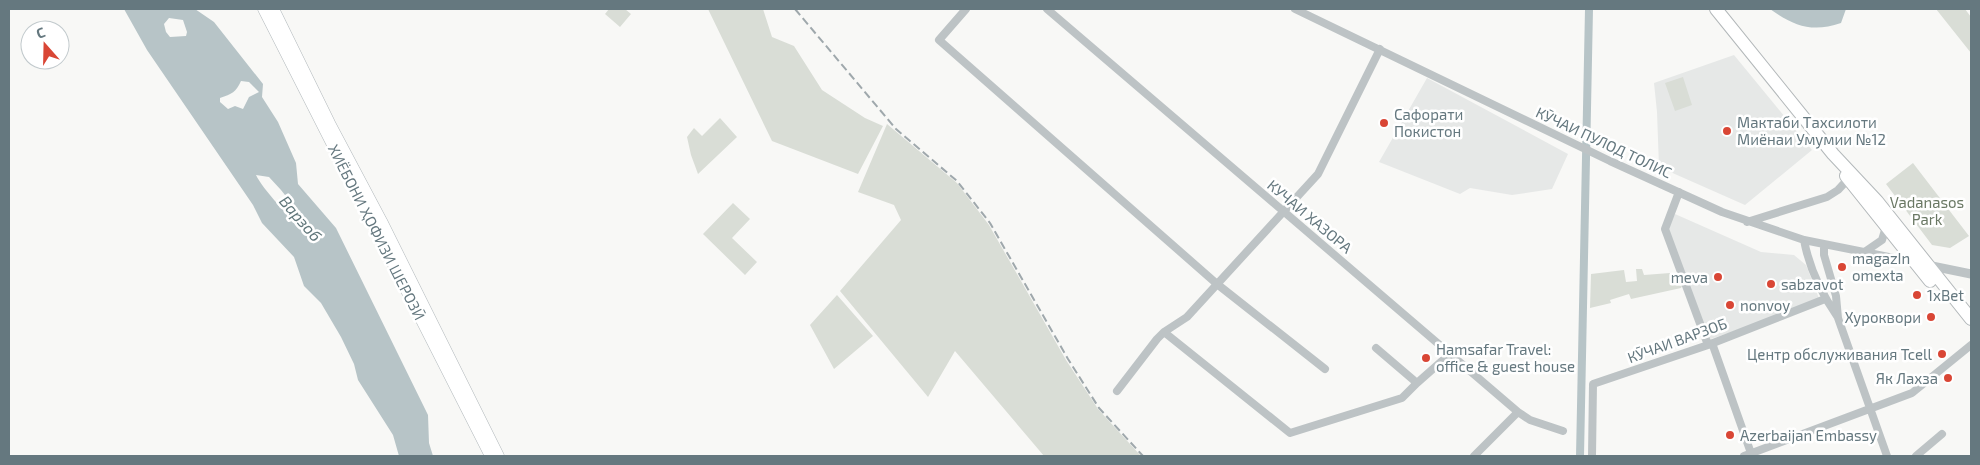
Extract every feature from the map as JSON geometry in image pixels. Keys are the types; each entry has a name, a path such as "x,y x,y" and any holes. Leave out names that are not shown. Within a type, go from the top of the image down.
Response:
{"highway":[{"path":"1716,9 1851,176 1927,264 1971,319"},
{"path":"1851,176 1886,228 1971,330"}],"main road":[{"name":"ХИЁБОНИ ҲОФИЗИ ШЕРОЗӢ","path":"263,9 490,456"},
{"name":"ХИЁБОНИ ҲОФИЗИ ШЕРОЗӢ","path":"274,9 499,456"}],"street":[{"path":"966,9 939,40 1217,284 1325,370"},
{"name":"КУЧАИ ХАЗОРА","path":"1047,9 1518,412 1530,420 1563,431"},
{"name":"КӮЧАИ ПУЛОД ТОЛИС","path":"1294,9 1610,161 1747,222 1804,240 1914,262"},
{"path":"1117,391 1152,344 1164,332 1186,317 1318,174 1380,49"},
{"path":"1747,222 1827,198 1838,190 1851,176"},
{"path":"1678,192 1665,229 1710,344 1749,455 1912,393 1971,345"},
{"path":"1866,251 1882,240 1886,228"},
{"path":"1804,240 1807,255 1825,299 1838,318"},
{"path":"1824,244 1824,254 1836,296 1838,318 1887,456"},
{"path":"1914,262 1971,274"},
{"name":"КӮЧАИ ВАРЗОБ","path":"1592,456 1593,384 1710,344 1825,299"},
{"path":"1164,332 1290,433 1402,398 1451,353"},
{"path":"1376,348 1417,383"},
{"path":"1474,456 1518,412"},
{"path":"1916,456 1942,434"}],"shaded area":[{"path":"124,9 195,9 214,22 263,84 262,97 278,122 296,163 298,184 336,228 428,415 429,443 433,456 399,456 393,435 358,380 354,364 341,337 321,303 304,286 294,257 262,223 253,205 147,50","holes":["169,18 183,20 187,32 186,36 170,37 166,32 164,24","241,81 249,82 259,92 249,97 243,109 235,106 228,109 220,102 220,98 233,92","256,175 269,177 304,219 304,227 285,212"]},
{"path":"1770,9 1846,9 1841,23 1831,26 1812,27 1795,24"},
{"name":"Мактаби Тахсилоти Миёнаи Умумии №12","path":"1734,55 1812,150 1745,205 1659,167 1654,83"},
{"path":"1427,78 1568,154 1552,189 1512,195 1470,188 1460,194 1379,162"},
{"path":"1675,214 1761,252 1794,255 1806,265 1820,301 1708,340 1668,227"}],"green space":[{"path":"609,9 625,9 631,14 620,27 605,14"},
{"path":"708,9 763,9 772,37 794,46 822,90 865,118 883,126 858,174 772,141"},
{"path":"1936,9 1965,9 1971,17 1971,53"},
{"path":"1683,77 1692,105 1675,111 1665,83"},
{"path":"720,118 737,137 698,174 687,137 694,128 702,136"},
{"path":"887,124 957,183 989,225 1066,360 1098,409 1141,456 1044,456 955,351 928,397 840,291 901,220 894,205 858,192"},
{"name":"Vadanasos Park","path":"1913,163 1969,236 1950,248 1932,245 1886,184"},
{"path":"733,203 750,219 732,238 757,262 745,275 703,234"},
{"path":"1636,269 1642,269 1644,275 1670,273 1674,285 1682,286 1681,288 1631,299 1629,294 1610,300 1611,303 1590,308 1591,274 1624,270 1626,282 1637,281"},
{"path":"837,295 873,336 834,369 810,325"}],"waterway":[{"path":"1580,456 1589,9"}],"railway":[{"path":"795,9 896,129 957,181 990,223 1068,359 1099,408 1143,456"}],"place":[{"name":"Сафорати Покистон","path":"1384,123"},
{"name":"Мактаби Тахсилоти Миёнаи Умумии №12","path":"1727,131"},
{"name":"magazIn omexta","path":"1842,267"},
{"name":"meva","path":"1718,277"},
{"name":"sabzavot","path":"1771,284"},
{"name":"1хBet","path":"1917,295"},
{"name":"nonvoy","path":"1730,305"},
{"name":"Хуроквори","path":"1931,317"},
{"name":"Центр обслуживания Tcell","path":"1942,354"},
{"name":"Hamsafar Travel: office & guest house","path":"1426,358"},
{"name":"Як Лахза","path":"1948,378"},
{"name":"Azerbaijan Embassy","path":"1730,435"}],"water label":[{"name":"Варзоб","path":"301,218"}]}
